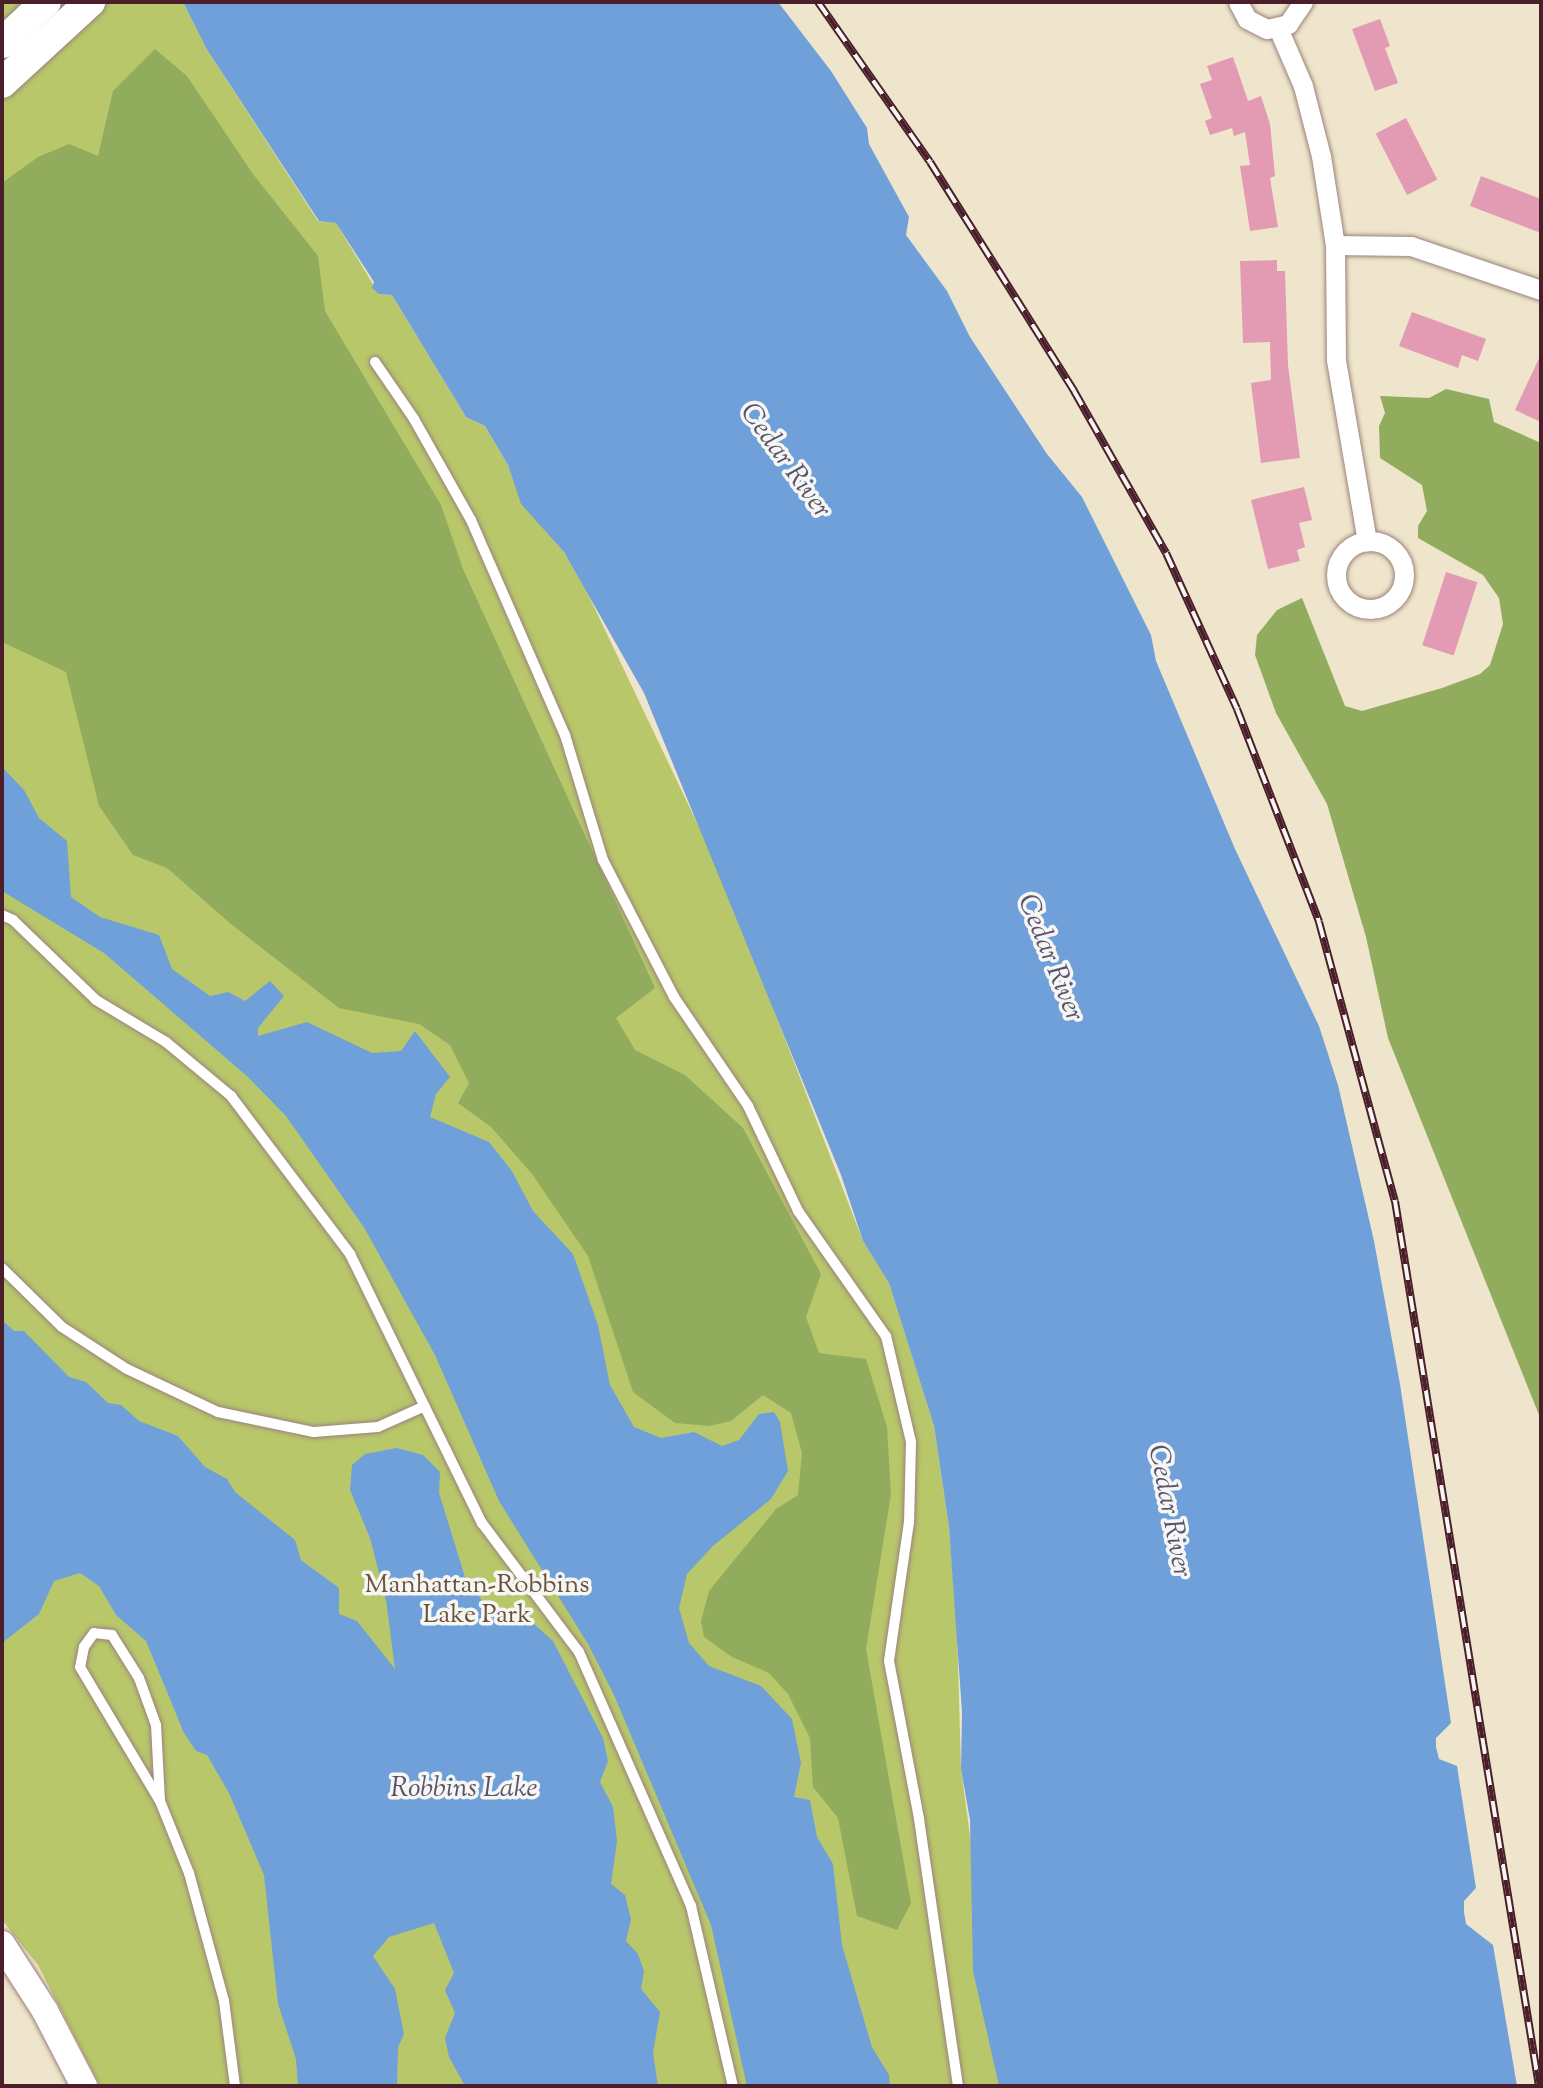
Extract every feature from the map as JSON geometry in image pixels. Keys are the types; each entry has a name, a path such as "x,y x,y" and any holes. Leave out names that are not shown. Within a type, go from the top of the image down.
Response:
{"main road":[{"path":"2,43 47,2"},
{"path":"2,83 90,2"}],"street":[{"path":"1238,2 1256,26 1279,28 1296,17 1303,2"},
{"path":"1279,28 1312,121 1335,245 1336,360 1367,541"},
{"path":"1335,245 1411,246 1541,290"},
{"path":"2,1944 45,2011 84,2086"}],"lane":[{"path":"375,362 414,419 471,520 565,735 603,860 674,997 748,1107 798,1211 886,1336 911,1442 909,1521 889,1661 919,1819 958,2086"},
{"path":"2,915 13,920 96,1000 166,1042 231,1096 350,1254 482,1522 579,1651 691,1906 733,2086"},
{"path":"2,1268 62,1326 127,1369 218,1412 314,1432 378,1427 425,1406"},
{"path":"160,1801 156,1725 139,1678 112,1634 94,1633 84,1647 80,1667 160,1801 189,1873 224,2001 235,2086"}],"green space":[{"name":"Manhattan-Robbins Lake Park","path":"2,2 183,2 206,48 318,221 336,223 379,294 392,295 466,417 485,426 508,465 522,504 564,552 586,590 721,873 863,1241 889,1282 934,1426 949,1527 957,1627 961,1769 1004,2086 100,2086 38,1965 2,1920"},
{"path":"155,49 187,76 253,174 318,256 325,311 441,505 463,569 655,988 616,1018 635,1050 685,1075 743,1128 821,1274 806,1317 819,1353 866,1359 887,1427 891,1494 866,1649 911,1903 897,1930 857,1916 838,1818 813,1787 810,1738 788,1694 769,1673 732,1657 704,1637 701,1621 709,1591 776,1509 798,1495 802,1453 791,1413 763,1395 731,1421 709,1426 675,1423 633,1392 588,1256 532,1174 491,1127 458,1103 469,1083 450,1045 419,1024 339,1008 231,924 167,868 133,855 99,806 66,672 2,642 2,183 38,157 69,144 98,156 113,91"},
{"path":"1446,389 1489,399 1494,422 1541,443 1541,1420 1388,1038 1366,937 1327,804 1276,713 1255,655 1257,635 1277,610 1302,598 1345,706 1362,711 1442,688 1480,674 1490,665 1503,624 1499,598 1483,575 1418,538 1418,526 1427,511 1422,485 1380,458 1379,426 1385,413 1380,396 1429,398"}],"water":[{"name":"Cedar River","path":"183,2 778,2 831,71 867,128 869,144 909,217 906,235 947,291 970,337 1047,454 1082,497 1151,635 1156,661 1235,849 1319,1026 1338,1085 1374,1241 1400,1384 1451,1723 1436,1738 1436,1747 1439,1759 1457,1766 1476,1888 1464,1901 1466,1924 1493,1945 1517,2086 999,2086 973,1971 970,1820 961,1769 962,1712 949,1527 934,1426 889,1283 863,1241 841,1175 644,693 564,552 521,504 508,465 485,426 466,417 392,295 379,294 372,288 374,282 336,223 319,221 206,48"},
{"path":"2,767 24,790 39,818 67,841 71,897 100,917 159,935 172,969 210,996 228,992 245,1001 270,981 284,996 258,1028 258,1036 307,1022 372,1053 401,1051 415,1031 450,1077 436,1094 430,1117 489,1142 512,1171 533,1211 573,1254 598,1325 610,1385 634,1427 661,1438 694,1432 722,1446 739,1440 759,1414 774,1412 780,1422 788,1471 771,1499 713,1546 687,1574 679,1608 689,1643 709,1666 761,1686 792,1719 801,1763 794,1797 810,1800 817,1837 833,1864 842,1945 872,2047 889,2075 890,2086 747,2086 711,1925 614,1695 588,1644 499,1501 435,1355 365,1229 286,1116 248,1077 104,953 2,891"},
{"name":"Robbins Lake","path":"2,1320 14,1331 24,1331 69,1377 86,1382 108,1403 121,1405 139,1421 178,1436 205,1467 227,1479 235,1492 295,1540 301,1560 339,1588 339,1614 357,1621 395,1669 386,1600 370,1538 350,1490 352,1465 365,1454 397,1448 423,1455 440,1472 439,1493 465,1577 486,1606 534,1624 553,1641 603,1738 608,1761 600,1782 613,1807 617,1841 611,1884 625,1895 631,1919 626,1941 638,1954 644,1971 641,1989 660,2012 653,2053 658,2086 465,2086 449,2057 445,2038 455,2013 445,1990 454,1973 434,1923 389,1937 373,1956 395,1989 404,2034 398,2047 397,2086 298,2086 296,2059 278,2004 264,1875 229,1793 207,1755 196,1751 184,1733 146,1641 116,1615 99,1586 80,1573 54,1581 39,1614 2,1643"}],"building":[{"path":"1380,19 1390,46 1385,48 1398,83 1375,91 1352,29"},
{"path":"1233,57 1248,101 1261,96 1270,124 1275,176 1270,178 1278,227 1250,231 1240,166 1250,165 1245,132 1234,136 1232,128 1210,135 1205,121 1212,118 1200,84 1212,80 1207,66"},
{"path":"1406,118 1437,179 1407,195 1376,133"},
{"path":"1481,176 1541,199 1541,233 1470,206"},
{"path":"1277,260 1277,271 1285,271 1288,365 1300,458 1261,463 1251,383 1271,380 1270,342 1243,343 1240,261"},
{"path":"1412,312 1486,339 1478,361 1462,355 1458,368 1399,346"},
{"path":"1541,354 1541,422 1515,410"},
{"path":"1304,487 1312,520 1299,523 1305,547 1297,550 1300,561 1268,569 1251,500"},
{"path":"1446,572 1477,582 1454,655 1422,645"}],"railway":[{"path":"818,2 930,162 1074,391 1166,553 1237,709 1319,922 1395,1201 1539,2086"}]}
